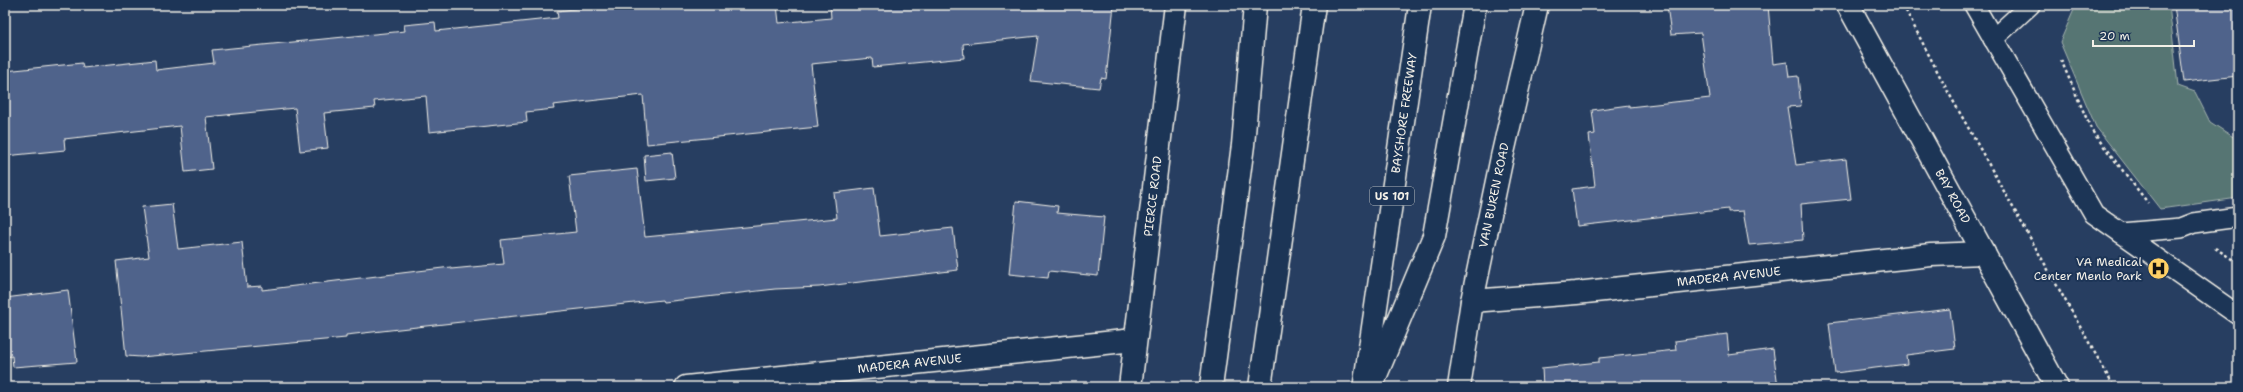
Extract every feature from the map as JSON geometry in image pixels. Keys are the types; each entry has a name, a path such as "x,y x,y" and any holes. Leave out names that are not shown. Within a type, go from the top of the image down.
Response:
{"main road":[{"name":"PIERCE ROAD","path":"1130,387 1134,340 1157,173 1176,5"},
{"path":"1211,387 1243,145 1255,5"},
{"path":"1260,387 1314,5"},
{"name":"BAYSHORE FREEWAY","path":"1364,387 1420,5"},
{"path":"1371,387 1434,236 1475,5"},
{"name":"VAN BUREN ROAD","path":"1459,387 1472,301 1502,157 1537,5"},
{"name":"BAY ROAD","path":"1848,5 2057,387"},
{"name":"MADERA AVENUE","path":"1472,301 1576,293 1931,255 1984,253"},
{"name":"MADERA AVENUE","path":"686,387 1134,340"}],"lane":[{"path":"1974,5 1992,39 2094,214 2238,315"},
{"path":"1992,39 2030,5"},
{"path":"2121,233 2181,228 2194,223 2238,217"}],"path":[{"path":"1903,5 1947,90 2114,387"},
{"path":"2061,60 2092,131 2152,208 2181,228 2238,263"}],"green space":[{"path":"2076,5 2169,5 2178,86 2195,92 2210,122 2238,140 2238,198 2160,209 2096,127 2060,42"}],"building":[{"path":"608,5 777,5 779,23 831,18 830,5 1114,5 1106,79 1101,78 1099,88 1031,81 1038,36 963,44 964,58 873,67 872,58 811,64 818,127 647,144 643,95 553,105 554,109 526,112 527,122 429,132 426,96 374,101 375,108 324,113 328,148 300,151 295,108 206,117 212,169 185,172 180,126 64,139 65,150 5,156 5,71 82,63 83,68 155,60 156,70 214,63 212,50 405,31 404,25 435,22 436,31 558,18 557,11"},
{"path":"1667,5 1768,5 1773,64 1787,62 1789,77 1798,76 1801,106 1787,107 1796,165 1846,159 1851,199 1801,204 1803,240 1749,245 1743,211 1728,212 1728,209 1577,226 1572,189 1595,186 1589,135 1595,134 1592,110 1629,105 1629,107 1710,98 1701,33 1671,35"},
{"path":"2174,5 2238,5 2238,76 2184,82"},
{"path":"672,152 675,178 646,181 644,155"},
{"path":"637,169 645,237 837,218 834,193 874,188 880,236 953,228 958,270 819,287 775,289 663,302 662,300 488,319 346,335 346,338 141,357 126,356 116,261 149,257 142,207 172,204 178,249 242,242 247,287 262,286 262,290 451,267 451,269 504,264 501,240 576,232 569,176"},
{"path":"1016,201 1058,206 1057,213 1104,217 1098,276 1049,271 1048,278 1009,274"},
{"path":"68,290 77,362 13,367 12,356 5,357 5,298"},
{"path":"1950,309 1955,349 1906,355 1907,364 1835,373 1829,323"},
{"path":"1727,334 1729,355 1773,349 1778,387 1543,387 1542,368 1599,362 1599,358 1676,350 1675,341"}],"place":[{"name":"VA Medical Center Menlo Park","path":"2158,269"}]}
